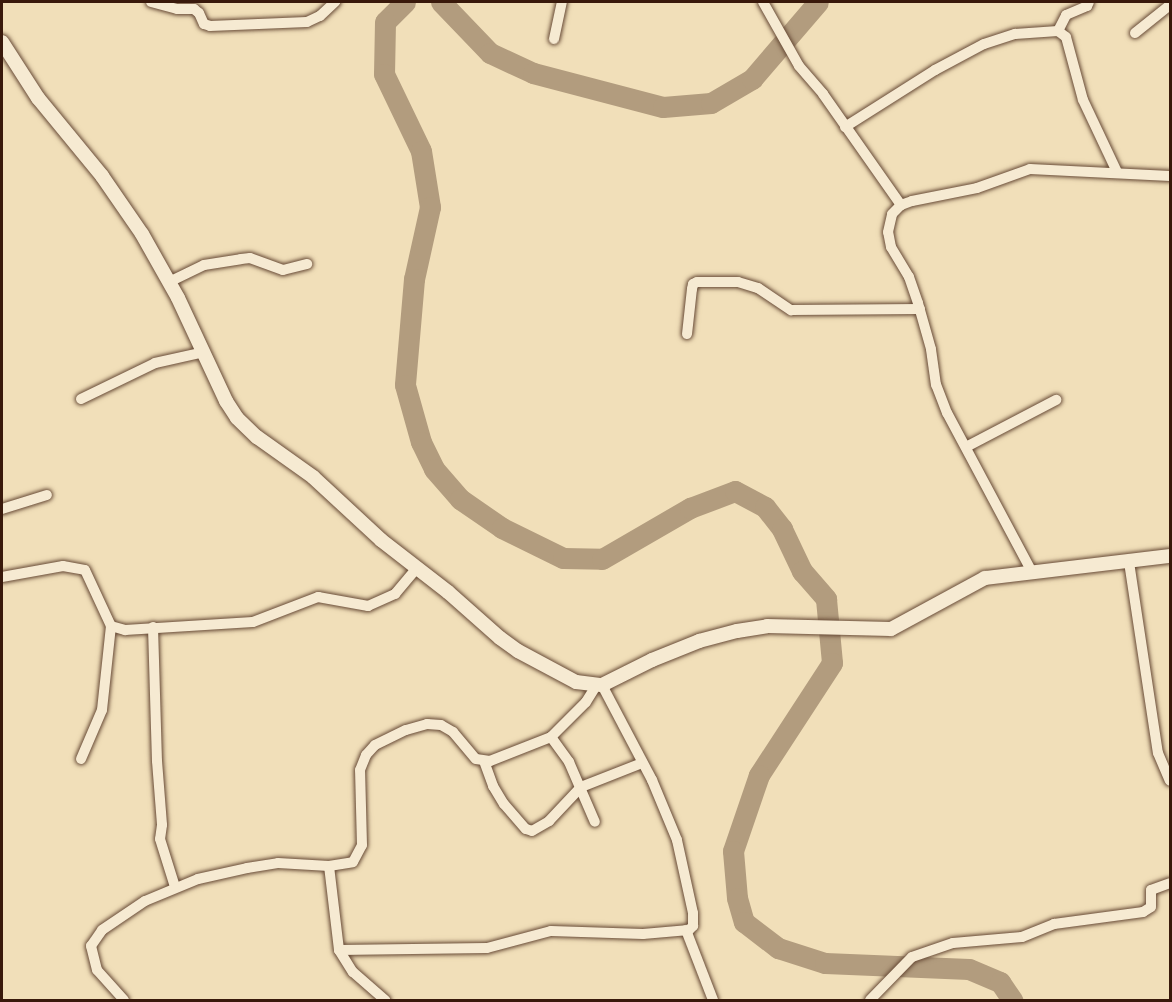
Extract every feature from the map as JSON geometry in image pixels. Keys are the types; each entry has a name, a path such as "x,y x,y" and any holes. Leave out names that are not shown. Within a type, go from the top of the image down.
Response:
{"street":[{"path":"151,2 168,7 197,10 204,24 210,26 307,22 320,16 334,2"},
{"path":"554,39 562,2"},
{"path":"763,2 780,28 799,66 823,94 901,205"},
{"path":"1058,31 1066,15 1087,6 1089,2"},
{"path":"1135,33 1164,5"},
{"path":"845,127 935,70 984,44 1015,34 1058,31 1066,37 1083,100 1116,172"},
{"path":"2,42 38,98 102,176 142,234 169,282 230,409 248,429 313,477 381,540 518,651 576,682 599,685"},
{"path":"1032,572 936,385 931,349 920,309 909,277 891,247 889,222 892,214 901,205 923,197 977,188 1030,169 1170,176"},
{"path":"169,282 204,265 241,259 250,258 283,270 307,264"},
{"path":"687,334 692,289 697,282 738,282 758,288 792,310 920,309"},
{"path":"81,399 155,363 204,352"},
{"path":"966,447 1056,400"},
{"path":"2,509 47,495"},
{"path":"124,1000 94,964 91,946 94,939 118,918 175,887 220,873 278,863 329,866 353,862 361,852 360,770 366,756 375,745 406,730 427,724 441,725 453,732 476,759 484,761 527,748 551,737 586,702 599,685 699,641 767,626 884,630 899,626 976,581 993,576 1170,556"},
{"path":"1129,562 1158,753 1170,781"},
{"path":"2,576 63,566 85,570 111,626 102,710 81,759"},
{"path":"111,626 125,630 253,622 318,597 368,606 395,594 417,568"},
{"path":"153,627 157,761 162,825 160,839 175,887"},
{"path":"339,950 487,948 551,931 643,934 686,930 693,926 693,913 681,854 642,762 599,685"},
{"path":"551,737 569,762 595,822"},
{"path":"484,761 493,786 504,804 526,829 532,831 549,820 581,787 642,762"},
{"path":"329,866 339,950 352,972 385,1000"},
{"path":"874,999 886,983 912,957 953,943 1022,937 1054,924 1143,912 1151,907 1151,890 1170,883"},
{"path":"686,930 713,1000"}],"waterway":[{"path":"405,2 385,22 384,74 421,151 430,207 414,279 405,385 421,442 434,469 460,499 502,528 563,558 602,559 690,508 735,491 765,507 782,529 802,571 826,599 832,663 759,775 733,851 737,898 744,922 778,948 825,963 969,969 1000,982 1012,1000"},
{"path":"441,2 490,53 533,73 663,107 711,103 752,79 818,2"}]}
